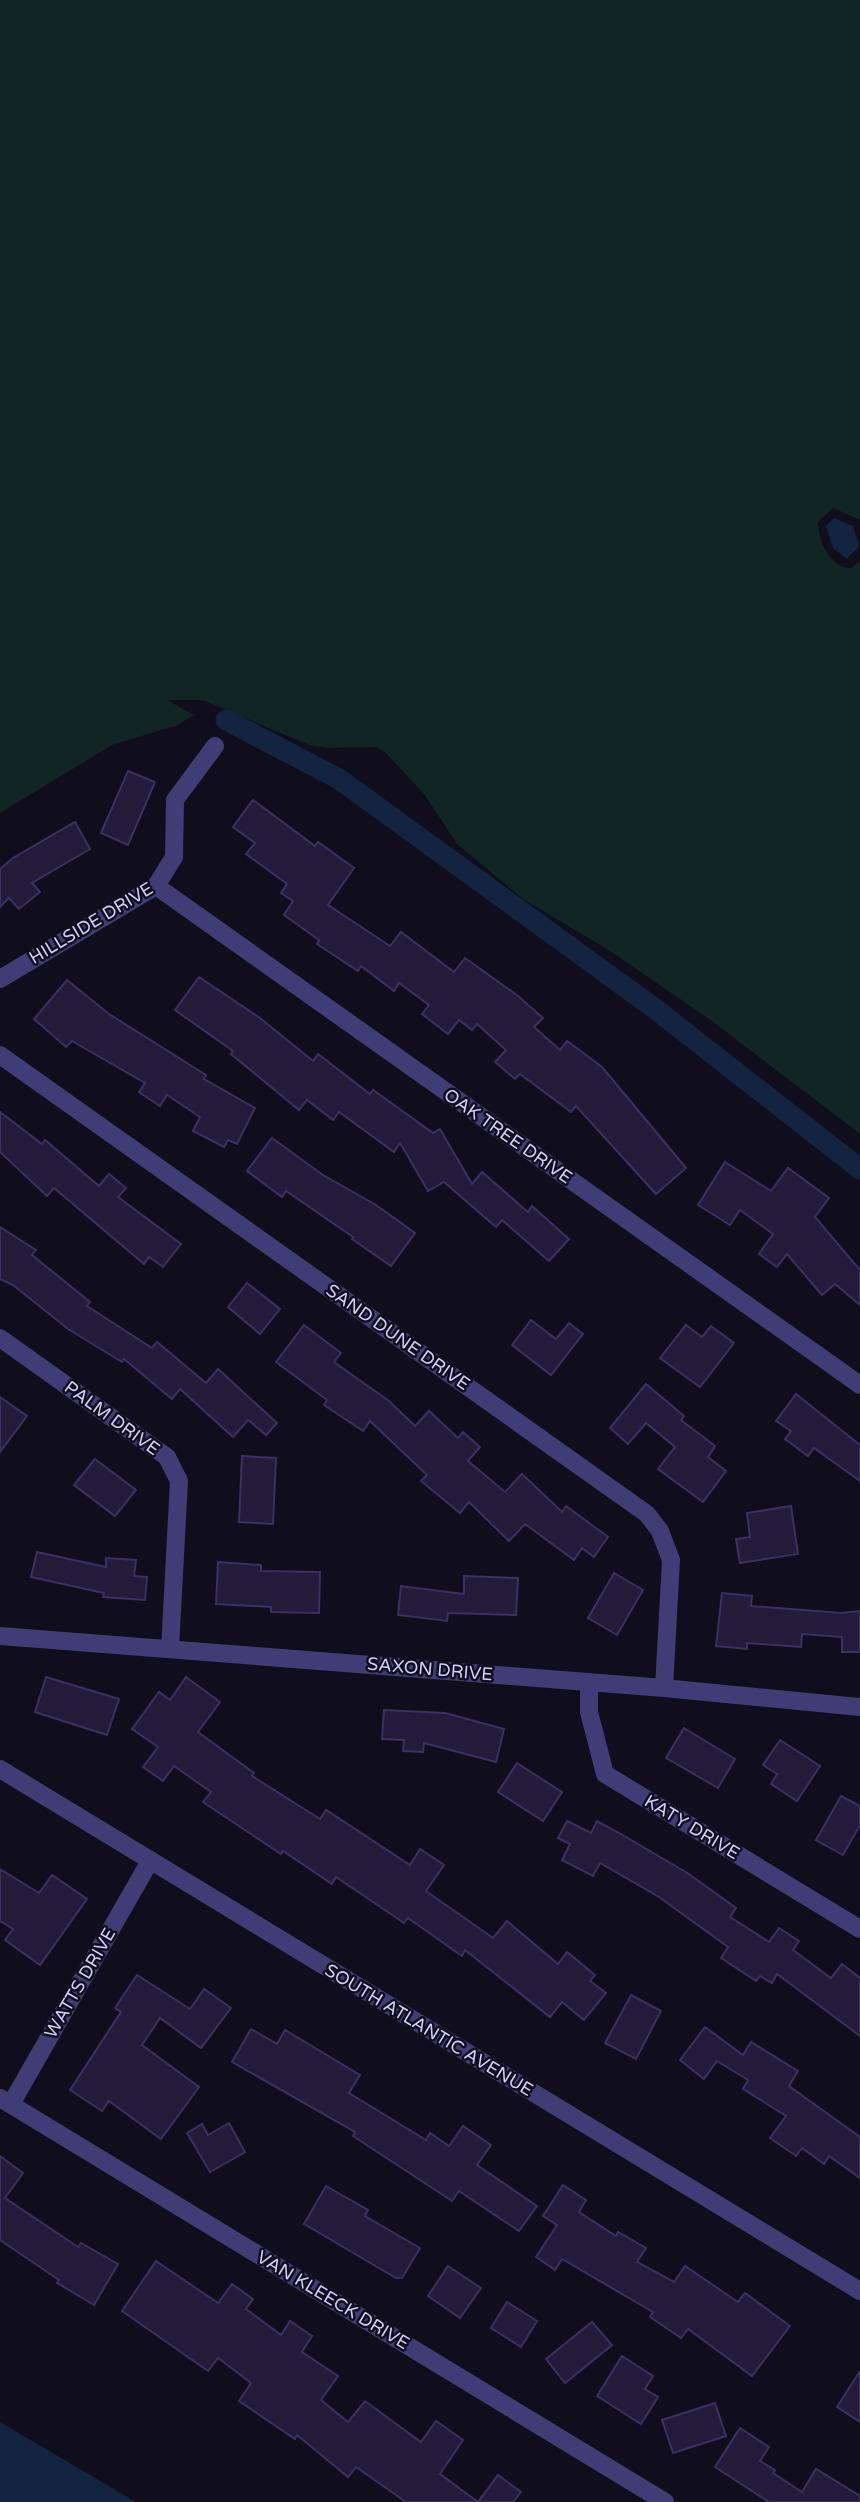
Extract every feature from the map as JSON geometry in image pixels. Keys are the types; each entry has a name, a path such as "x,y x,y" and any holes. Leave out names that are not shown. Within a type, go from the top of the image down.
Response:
{"street":[{"name":"HILLSIDE DRIVE","path":"0,979 156,886 174,857 175,800 215,746"},
{"name":"OAK TREE DRIVE","path":"156,886 860,1385"},
{"name":"SAND DUNE DRIVE","path":"0,1055 648,1514 660,1531 671,1560 664,1688"},
{"name":"PALM DRIVE","path":"0,1338 167,1457 179,1480 170,1649"},
{"name":"SAXON DRIVE","path":"0,1636 664,1688 860,1707"},
{"name":"KATY DRIVE","path":"589,1682 589,1712 605,1774 860,1929"},
{"name":"SOUTH ATLANTIC AVENUE","path":"0,1769 860,2291"},
{"name":"WATTS DRIVE","path":"6,2101 150,1861"},
{"name":"VAN KLEECK DRIVE","path":"6,2101 665,2502"}],"green space":[{"path":"0,0 860,0 860,520 833,508 818,522 820,537 831,558 844,567 851,568 860,561 860,1134 712,1021 607,949 523,899 457,844 424,794 385,752 375,747 329,748 309,745 203,700 167,700 194,715 178,725 112,745 0,813"}],"water":[{"path":"834,518 853,526 859,546 847,559 833,548 826,526"},
{"path":"0,2422 136,2502 0,2502"}],"building":[{"path":"128,771 155,782 128,845 101,833"},
{"path":"253,800 315,846 318,842 354,868 328,905 390,946 401,932 454,972 465,958 518,996 543,1018 534,1027 560,1050 567,1041 602,1067 686,1168 656,1194 576,1106 571,1112 520,1074 515,1079 495,1062 506,1050 477,1024 472,1030 459,1020 448,1034 422,1014 429,1005 399,983 394,991 361,966 358,971 317,944 319,940 284,915 293,901 281,893 287,884 246,854 255,843 233,827"},
{"path":"75,822 90,849 32,883 40,892 19,909 9,898 0,907 0,869 13,858"},
{"path":"199,977 260,1018 313,1061 318,1054 370,1094 373,1090 433,1133 440,1129 472,1184 482,1172 528,1212 532,1206 569,1239 549,1261 502,1220 496,1227 444,1182 428,1191 400,1143 394,1152 339,1112 333,1120 307,1100 299,1110 231,1054 233,1051 175,1010"},
{"path":"67,980 109,1014 206,1075 204,1079 255,1108 237,1144 228,1140 224,1147 193,1131 200,1117 167,1095 160,1106 139,1092 145,1083 72,1041 66,1047 34,1019"},
{"path":"0,1112 42,1144 45,1140 99,1186 109,1174 126,1188 118,1197 181,1244 163,1267 149,1257 144,1264 54,1188 47,1196 0,1152"},
{"path":"272,1138 323,1175 376,1205 415,1233 391,1266 286,1191 282,1197 247,1171"},
{"path":"725,1162 771,1191 788,1168 829,1198 815,1217 860,1270 860,1305 835,1284 822,1295 787,1254 777,1267 759,1254 773,1234 740,1210 730,1225 698,1205"},
{"path":"0,1227 36,1250 32,1255 90,1302 87,1306 152,1348 157,1342 206,1383 218,1369 277,1423 266,1435 248,1420 233,1437 180,1389 172,1399 124,1359 122,1362 68,1329 13,1285 0,1279"},
{"path":"247,1283 280,1309 260,1334 228,1307"},
{"path":"531,1320 556,1339 569,1323 583,1334 551,1375 512,1345"},
{"path":"304,1325 341,1353 334,1362 389,1401 415,1426 429,1411 458,1438 463,1432 480,1447 468,1461 505,1492 522,1474 562,1512 566,1506 608,1537 594,1557 582,1548 574,1560 525,1524 509,1541 469,1502 460,1513 421,1481 427,1475 370,1421 363,1431 324,1405 327,1400 276,1362"},
{"path":"686,1325 702,1337 711,1326 734,1343 700,1387 660,1358"},
{"path":"646,1384 684,1416 681,1420 715,1446 708,1457 726,1471 703,1502 658,1469 675,1447 646,1423 628,1444 610,1428"},
{"path":"796,1394 860,1445 860,1481 814,1448 808,1456 785,1439 791,1431 776,1421"},
{"path":"0,1397 27,1416 0,1452"},
{"path":"242,1456 276,1458 273,1524 239,1522"},
{"path":"95,1459 136,1490 115,1516 74,1485"},
{"path":"791,1506 798,1554 740,1563 736,1539 750,1537 747,1513"},
{"path":"37,1552 106,1567 106,1558 136,1560 134,1576 147,1577 145,1600 103,1597 104,1593 31,1577"},
{"path":"218,1562 261,1565 261,1571 320,1572 319,1613 271,1612 271,1607 216,1604"},
{"path":"614,1573 643,1590 617,1635 588,1618"},
{"path":"464,1576 518,1578 516,1615 448,1613 447,1621 398,1615 401,1586 464,1594"},
{"path":"722,1593 752,1596 751,1606 841,1613 860,1611 860,1652 842,1652 842,1637 802,1634 801,1647 747,1643 747,1649 716,1646"},
{"path":"46,1677 119,1699 107,1735 35,1712"},
{"path":"186,1677 220,1702 198,1732 254,1773 252,1776 320,1819 326,1810 410,1865 420,1849 444,1865 426,1891 493,1938 507,1921 558,1964 567,1952 595,1975 590,1981 606,1993 584,2020 562,2002 550,2017 465,1950 462,1956 408,1918 404,1923 336,1877 332,1884 203,1802 211,1792 174,1766 163,1781 143,1767 158,1747 132,1729 159,1692 170,1700"},
{"path":"384,1710 445,1713 504,1729 496,1762 424,1743 423,1752 403,1751 404,1740 382,1739"},
{"path":"684,1728 735,1759 718,1788 666,1758"},
{"path":"780,1740 820,1766 797,1801 771,1784 777,1774 763,1765"},
{"path":"517,1763 562,1792 543,1821 498,1792"},
{"path":"841,1796 860,1806 860,1825 843,1855 816,1840"},
{"path":"567,1821 591,1833 597,1821 689,1874 736,1908 730,1917 769,1942 779,1928 799,1941 793,1950 831,1978 842,1964 860,1978 860,2036 777,1974 772,1983 760,1976 756,1981 721,1958 728,1947 659,1897 600,1863 593,1876 562,1860 570,1844 558,1838"},
{"path":"0,1869 39,1893 52,1875 87,1899 40,1965 5,1940 13,1929 0,1921"},
{"path":"137,1975 190,2009 204,1989 231,2008 201,2048 160,2018 142,2045 199,2087 161,2139 109,2101 102,2111 70,2090 121,2012 115,2008"},
{"path":"631,1995 661,2011 636,2059 605,2043"},
{"path":"705,2027 743,2055 751,2042 798,2071 789,2086 860,2137 860,2178 829,2156 824,2164 802,2148 796,2156 770,2138 786,2116 743,2089 748,2080 717,2061 704,2079 680,2060"},
{"path":"251,2029 277,2044 285,2030 360,2075 349,2093 426,2140 430,2133 449,2146 463,2126 491,2145 477,2165 537,2206 519,2231 459,2191 452,2201 353,2136 355,2132 232,2062"},
{"path":"229,2123 245,2152 210,2172 187,2133 202,2124 208,2135"},
{"path":"0,2156 23,2173 5,2198 78,2247 81,2243 118,2264 94,2305 57,2283 59,2280 0,2240"},
{"path":"563,2185 586,2200 579,2212 616,2236 618,2232 646,2248 637,2262 674,2282 685,2266 738,2302 745,2293 790,2326 752,2376 688,2329 681,2338 650,2317 653,2312 562,2259 555,2270 536,2257 557,2225 543,2216"},
{"path":"326,2186 368,2210 365,2216 420,2248 402,2278 396,2278 304,2224"},
{"path":"156,2261 218,2303 232,2284 253,2299 246,2309 281,2335 290,2321 312,2336 302,2352 338,2376 321,2400 348,2422 365,2401 421,2442 436,2421 463,2440 440,2474 478,2502 406,2502 356,2467 348,2477 297,2435 295,2439 239,2401 251,2383 218,2358 208,2371 122,2311"},
{"path":"448,2266 481,2288 460,2318 428,2296"},
{"path":"507,2302 537,2321 521,2347 491,2328"},
{"path":"592,2322 612,2345 565,2383 546,2359"},
{"path":"622,2356 653,2376 645,2389 658,2397 641,2424 597,2396"},
{"path":"860,2371 860,2422 837,2407"},
{"path":"715,2403 726,2436 673,2453 662,2420"},
{"path":"740,2428 769,2447 760,2461 802,2492 816,2469 860,2496 860,2502 769,2502 715,2467"},
{"path":"498,2475 521,2492 513,2502 478,2502"}],"waterway":[{"path":"226,720 339,779 654,1008 860,1169"}]}
